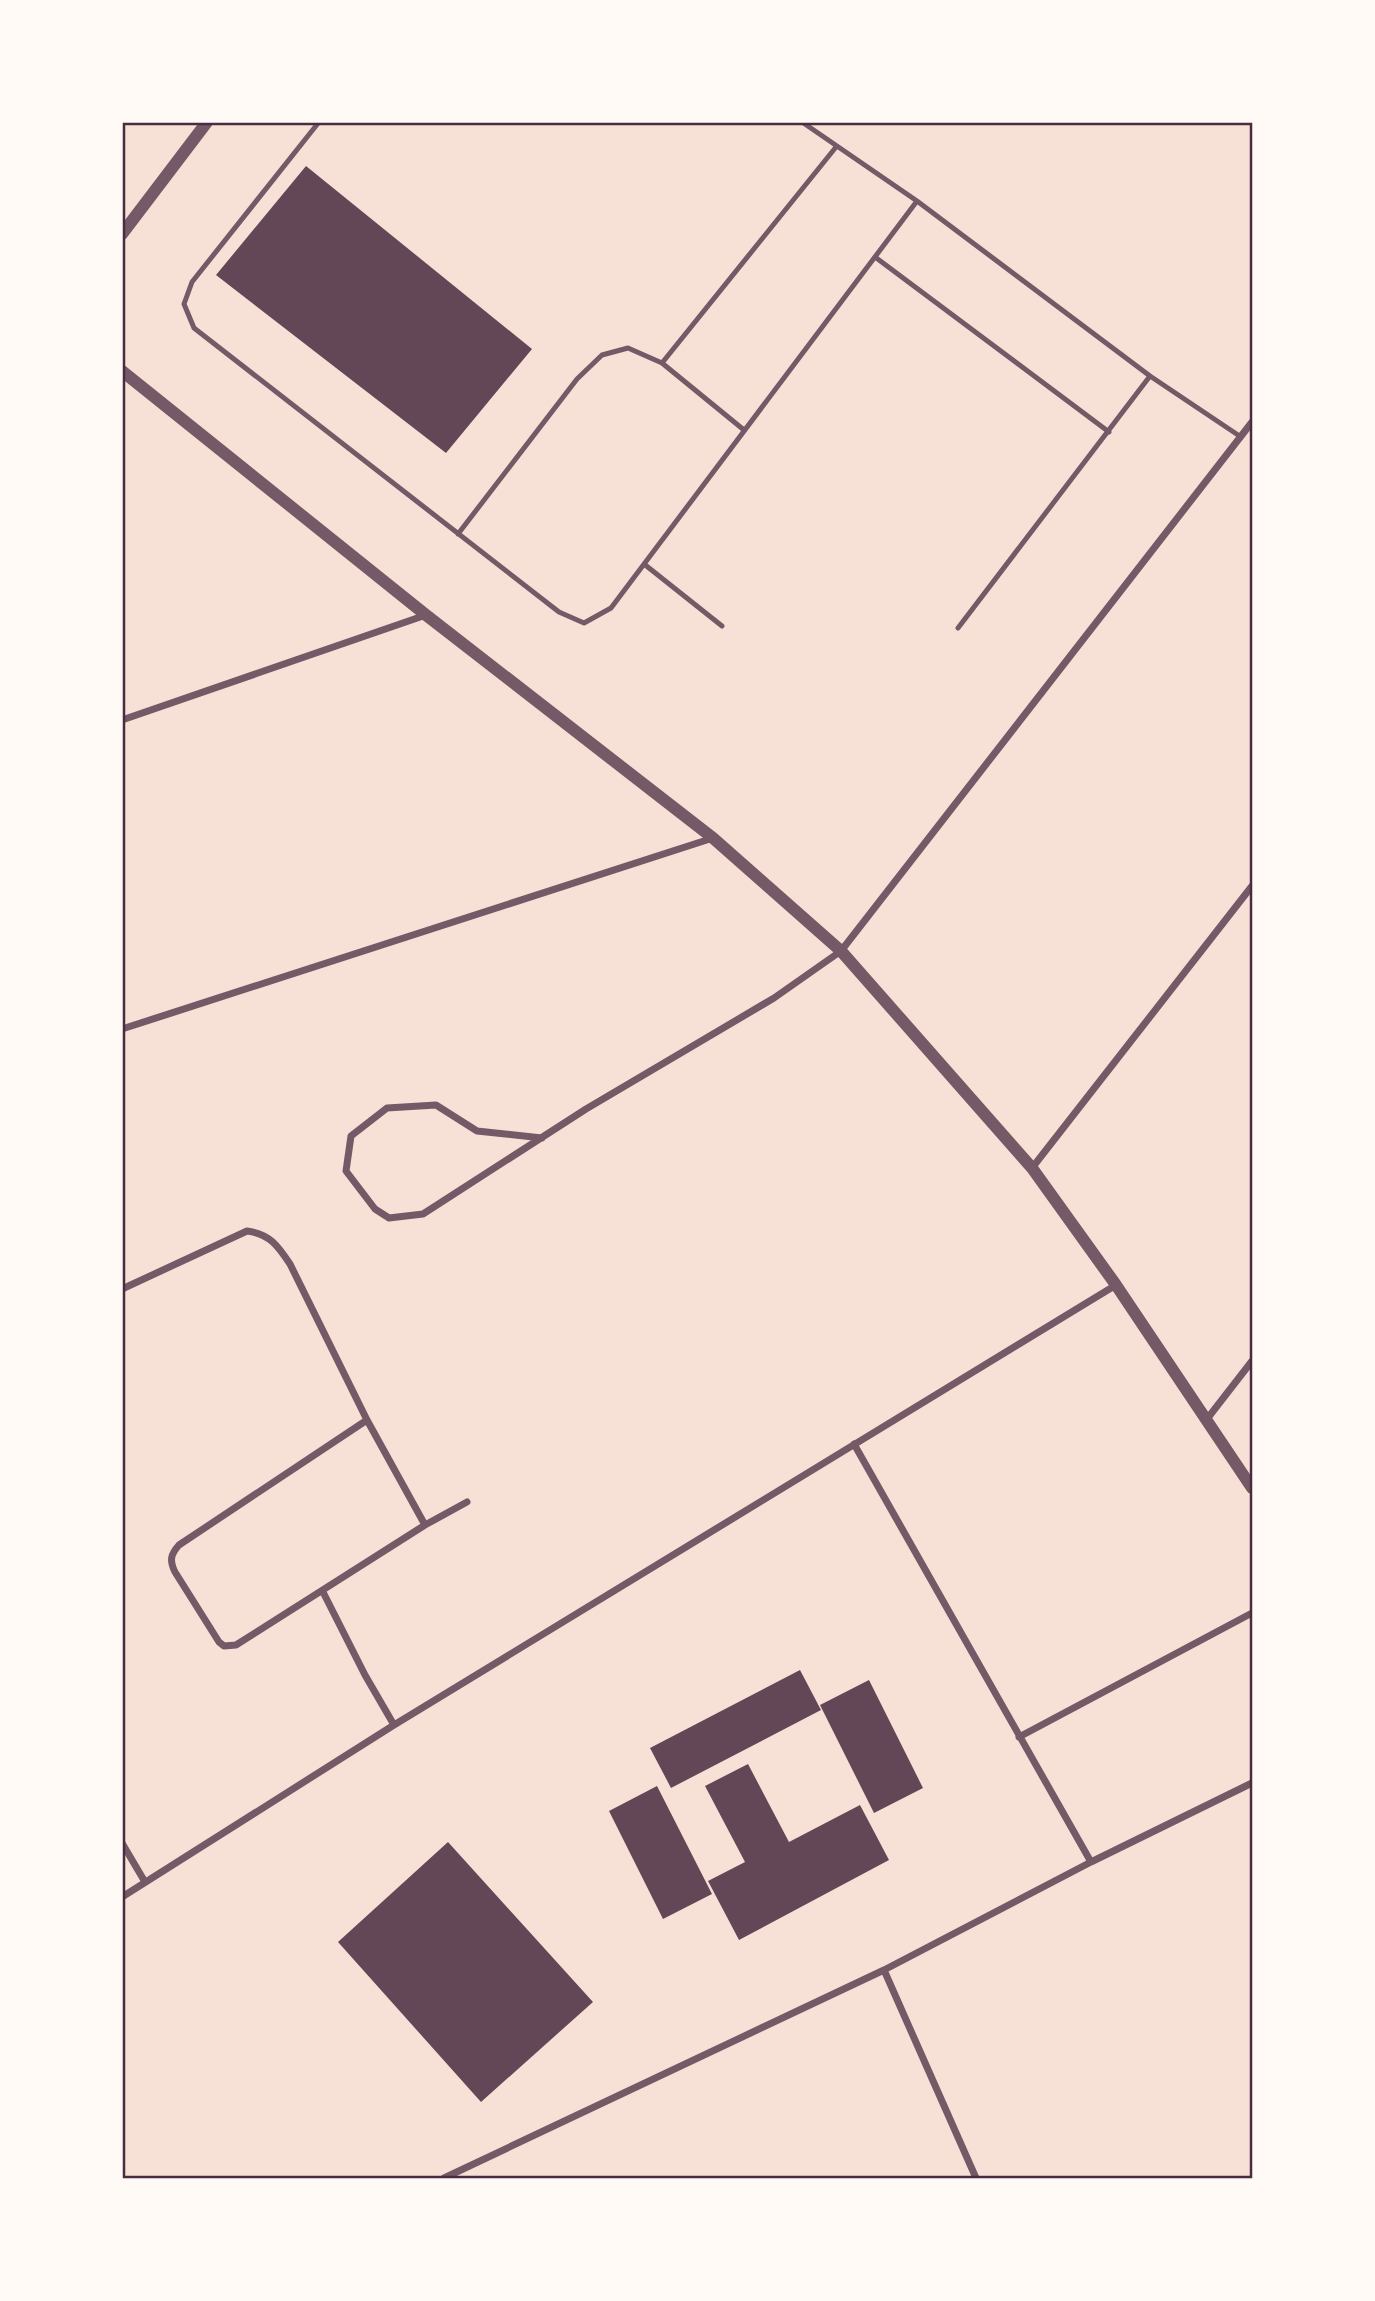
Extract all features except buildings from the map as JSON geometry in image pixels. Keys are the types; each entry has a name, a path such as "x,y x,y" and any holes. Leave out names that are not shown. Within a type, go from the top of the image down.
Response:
{"street":[{"path":"122,234 206,122"},
{"path":"122,371 426,615 713,838 841,951 1031,1168 1116,1285 1252,1488"},
{"path":"541,1138 477,1131 436,1105 387,1108 351,1136 346,1171 375,1209 389,1218 423,1213 541,1138 774,998 841,951 1252,422"},
{"path":"122,720 426,615"},
{"path":"122,1029 713,838"},
{"path":"1031,1168 1252,886"},
{"path":"122,1289 247,1231 266,1235 278,1245 290,1264 367,1420 425,1525"},
{"path":"122,1897 394,1725 1116,1285"},
{"path":"1207,1419 1252,1361"},
{"path":"367,1420 179,1545 171,1558 175,1572 219,1642 224,1646 236,1645 425,1525 467,1502"},
{"path":"854,1444 1091,1862"},
{"path":"323,1592 394,1725"},
{"path":"1018,1737 1252,1613"},
{"path":"444,2179 884,1970 1091,1862 1252,1783"},
{"path":"122,1843 145,1882"},
{"path":"884,1970 976,2179"}],"lane":[{"path":"319,122 192,282 184,304 194,328 559,612 584,623 611,608 916,201"},
{"path":"802,122 916,201 1150,376 1241,437"},
{"path":"662,363 836,147"},
{"path":"875,257 1109,432"},
{"path":"458,534 577,379 602,355 628,348 662,363 744,430"},
{"path":"958,628 1150,376"},
{"path":"644,564 722,625"}]}
